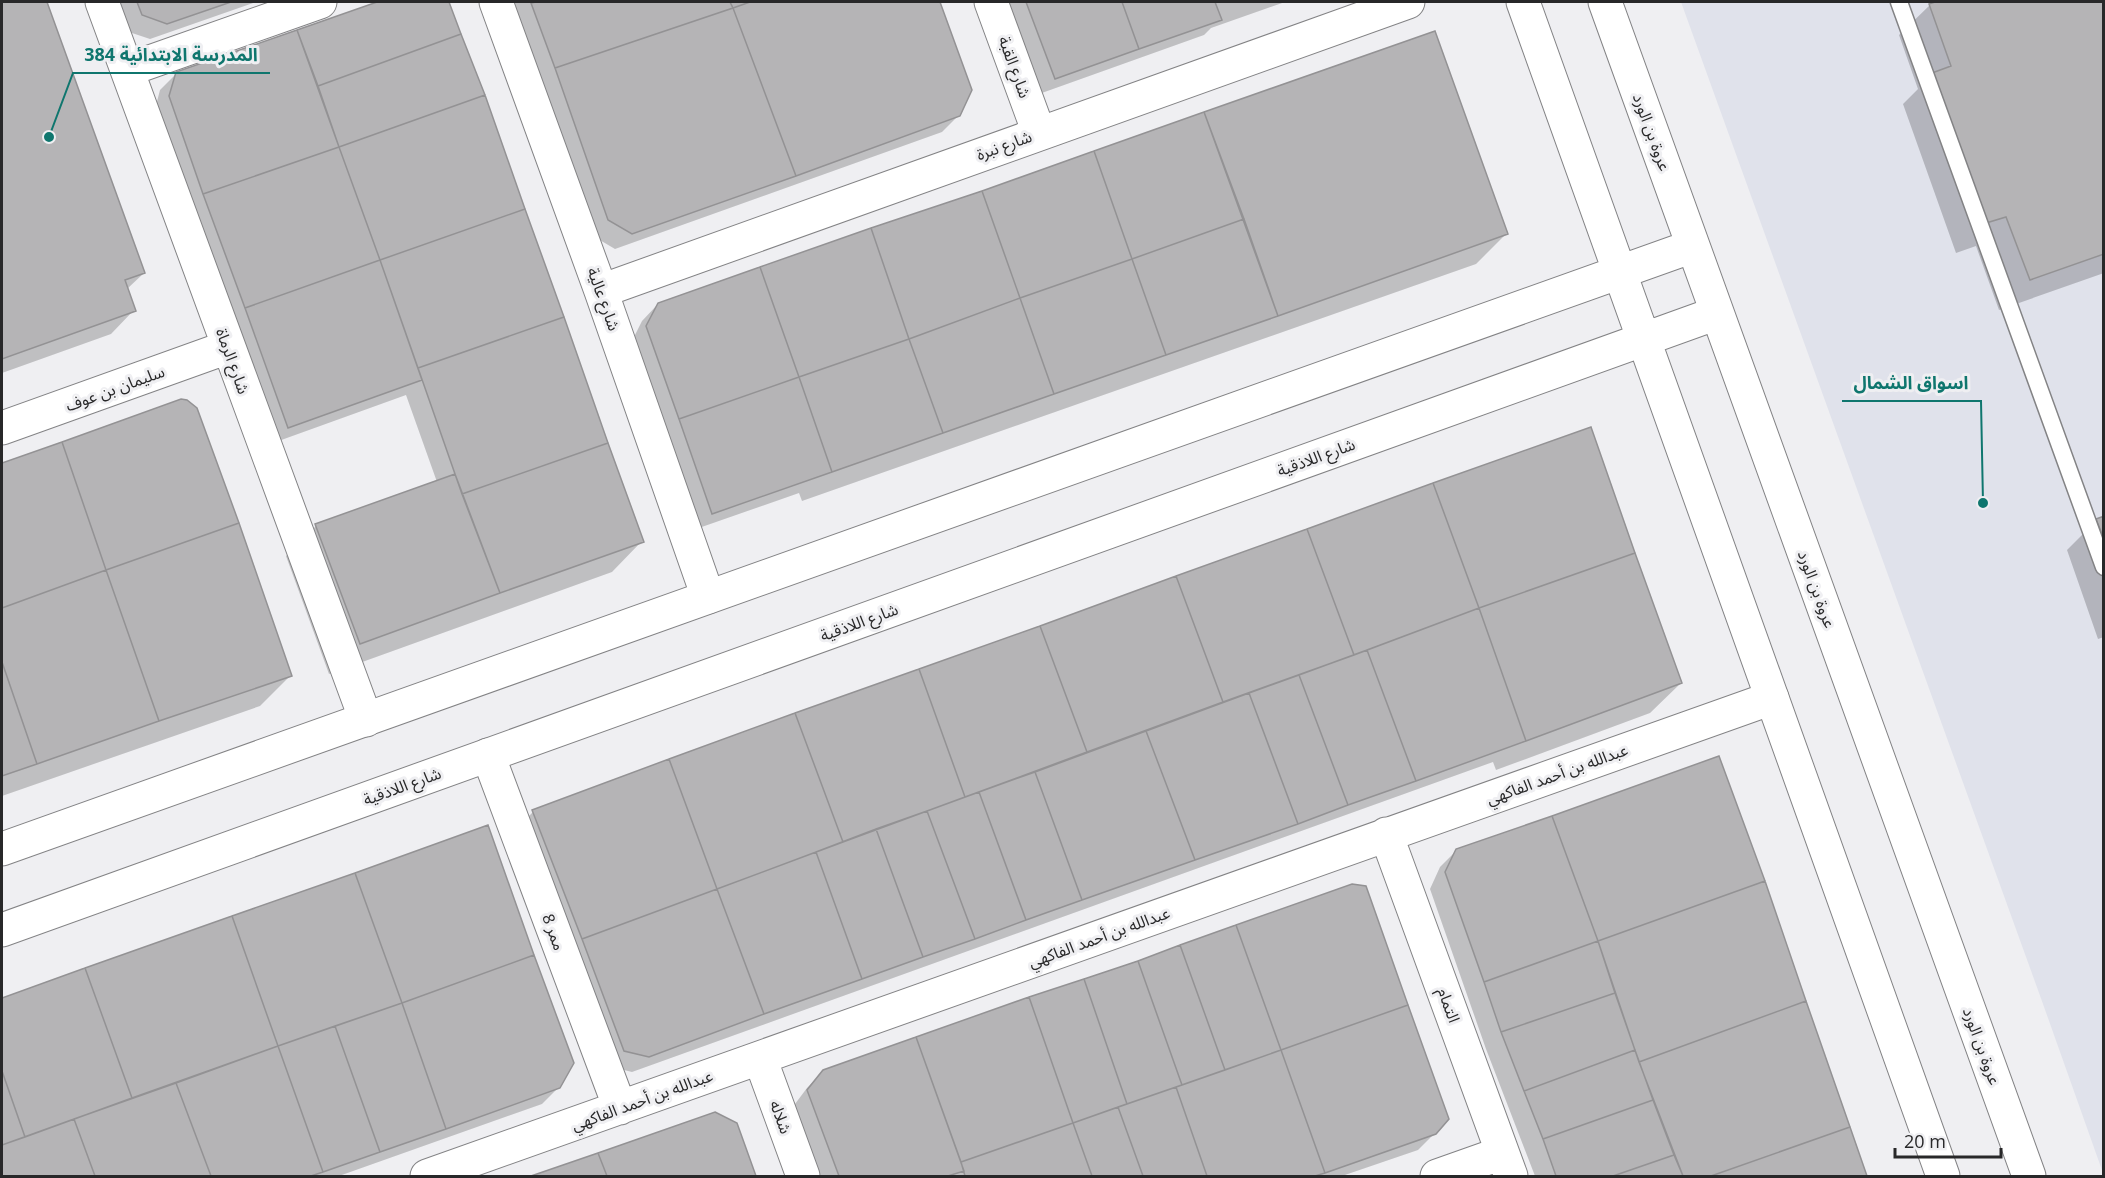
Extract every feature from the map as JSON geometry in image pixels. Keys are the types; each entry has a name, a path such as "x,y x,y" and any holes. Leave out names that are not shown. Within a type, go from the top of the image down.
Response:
{"street":[{"name":"شارع الرماة","path":"102,2 366,720"},
{"path":"127,70 320,2"},
{"name":"شارع عالية","path":"496,2 601,291 708,597"},
{"name":"شارع القبة","path":"991,2 1039,133"},
{"name":"شارع نبرة","path":"601,291 1407,2"},
{"path":"1523,2 1943,1176"},
{"name":"عروة بن الورد","path":"1605,2 2029,1176"},
{"path":"2,849 1693,246"},
{"name":"شارع اللاذقية","path":"2,930 1717,313"},
{"name":"سليمان بن عوف","path":"2,428 228,347"},
{"name":"عبدالله بن أحمد الفاكهي","path":"434,1175 1772,698"},
{"name":"ممر 8","path":"488,755 620,1108"},
{"name":"التمام","path":"1386,834 1507,1165"},
{"name":"شلاله","path":"760,1058 803,1176"},
{"path":"1437,1176 1507,1165"}],"lane":[{"path":"1899,2 2103,567"}],"shaded area":[{"path":"1681,2 2103,2 2103,1173 2043,1004"}],"building":[{"path":"2,2 47,2 145,273 125,280 136,311 2,359"},
{"path":"137,2 231,2 167,24 142,15"},
{"path":"377,2 449,2 461,34 318,86 297,30"},
{"path":"730,2 733,8 555,68 531,3"},
{"path":"730,2 750,2 733,8"},
{"path":"750,2 940,2 972,90 960,116 796,176 733,8"},
{"path":"1026,2 1122,2 1139,49 1055,79"},
{"path":"1122,2 1215,2 1222,20 1139,49"},
{"path":"1935,2 2104,2 2104,254 2030,280 2006,217 1986,223 1932,73 1951,66 1929,4"},
{"path":"733,8 796,176 632,234 608,220 555,68"},
{"path":"297,30 339,147 203,194 169,96 176,72"},
{"path":"1435,31 1508,234 1278,316 1204,112"},
{"path":"461,34 485,95 339,147 318,86"},
{"path":"485,95 525,209 380,260 339,147"},
{"path":"1204,112 1244,219 1132,259 1094,151"},
{"path":"339,147 380,260 245,308 203,194"},
{"path":"1094,151 1132,259 1020,298 982,191"},
{"path":"982,191 1020,298 909,339 871,228"},
{"path":"525,209 564,317 418,368 380,260"},
{"path":"1244,219 1278,316 1166,355 1132,259"},
{"path":"871,228 909,339 799,377 760,267"},
{"path":"1132,259 1166,355 1054,394 1020,298"},
{"path":"380,260 422,380 288,428 245,308"},
{"path":"760,267 799,377 679,419 646,326 658,303"},
{"path":"1020,298 1054,394 943,433 909,339"},
{"path":"564,317 608,443 462,494 418,368"},
{"path":"909,339 943,433 832,472 799,377"},
{"path":"799,377 832,472 712,514 679,419"},
{"path":"181,399 187,400 197,408 239,523 106,570 62,442"},
{"path":"1591,427 1635,553 1479,608 1433,483"},
{"path":"62,442 106,570 2,608 2,463"},
{"path":"608,443 644,542 500,593 462,494"},
{"path":"455,474 500,593 360,644 315,524"},
{"path":"1433,483 1479,608 1354,655 1307,529"},
{"path":"2104,516 2104,539 2096,519"},
{"path":"239,523 292,676 159,721 106,570"},
{"path":"1307,529 1354,655 1223,702 1176,576"},
{"path":"1635,553 1682,683 1526,741 1479,608"},
{"path":"106,570 159,721 37,764 2,662 2,608"},
{"path":"1176,576 1223,702 1087,752 1040,626"},
{"path":"1479,608 1526,741 1416,781 1367,650"},
{"path":"1040,626 1087,752 965,797 919,669"},
{"path":"1367,650 1416,781 1348,805 1299,675"},
{"path":"2,662 37,764 2,776"},
{"path":"919,669 965,797 843,842 795,713"},
{"path":"1299,675 1348,805 1298,824 1249,693"},
{"path":"1249,693 1298,824 1195,860 1146,731"},
{"path":"795,713 843,842 717,889 669,759"},
{"path":"1146,731 1195,860 1082,900 1035,772"},
{"path":"1719,756 1765,881 1598,941 1552,816"},
{"path":"669,759 717,889 582,939 532,810"},
{"path":"1035,772 1082,900 1026,920 979,792"},
{"path":"979,792 1026,920 975,939 927,811"},
{"path":"927,811 975,939 923,957 876,829"},
{"path":"1552,816 1598,941 1484,982 1445,872 1456,849"},
{"path":"488,825 534,955 402,1003 355,873"},
{"path":"876,829 923,957 862,979 816,852"},
{"path":"816,852 862,979 764,1014 717,889"},
{"path":"355,873 402,1003 278,1046 232,916"},
{"path":"1765,881 1806,1001 1639,1062 1598,941"},
{"path":"1352,884 1366,886 1408,1005 1281,1050 1236,925"},
{"path":"717,889 764,1014 649,1057 624,1051 582,939"},
{"path":"232,916 278,1046 132,1098 85,968"},
{"path":"1236,925 1281,1050 1225,1070 1180,945"},
{"path":"1598,941 1615,993 1501,1032 1484,982"},
{"path":"1180,945 1225,1070 1182,1085 1138,961"},
{"path":"534,955 574,1063 560,1088 446,1129 402,1003"},
{"path":"1138,961 1182,1085 1127,1104 1084,979"},
{"path":"85,968 132,1098 25,1137 2,1071 2,998"},
{"path":"1084,979 1127,1104 1073,1123 1029,997"},
{"path":"1615,993 1635,1050 1524,1091 1501,1032"},
{"path":"1029,997 1073,1123 961,1162 916,1037"},
{"path":"1806,1001 1850,1127 1711,1176 1683,1176 1639,1062"},
{"path":"402,1003 446,1129 380,1152 335,1026"},
{"path":"1408,1005 1449,1119 1436,1134 1325,1173 1281,1050"},
{"path":"335,1026 380,1152 323,1172 278,1046"},
{"path":"916,1037 964,1171 948,1176 839,1176 807,1090 823,1070"},
{"path":"278,1046 323,1172 311,1176 211,1176 176,1083"},
{"path":"1281,1050 1325,1173 1315,1176 1207,1176 1176,1087"},
{"path":"1635,1050 1653,1100 1543,1139 1524,1091"},
{"path":"2,1071 25,1137 2,1145"},
{"path":"176,1083 211,1176 95,1176 74,1119"},
{"path":"1176,1087 1207,1176 1143,1176 1118,1107"},
{"path":"1653,1100 1674,1155 1613,1176 1556,1176 1543,1139"},
{"path":"1118,1107 1143,1176 1092,1176 1073,1123"},
{"path":"715,1112 737,1123 756,1176 607,1176 598,1153"},
{"path":"74,1119 95,1176 2,1176 2,1145"},
{"path":"1073,1123 1092,1176 965,1176 961,1162"},
{"path":"1850,1127 1867,1176 1711,1176"},
{"path":"598,1153 607,1176 531,1176"},
{"path":"1674,1155 1683,1176 1613,1176"}],"place":[{"name":"المدرسة الابتدائية 384","path":"49,137"},
{"name":"اسواق الشمال","path":"1983,503"}]}
